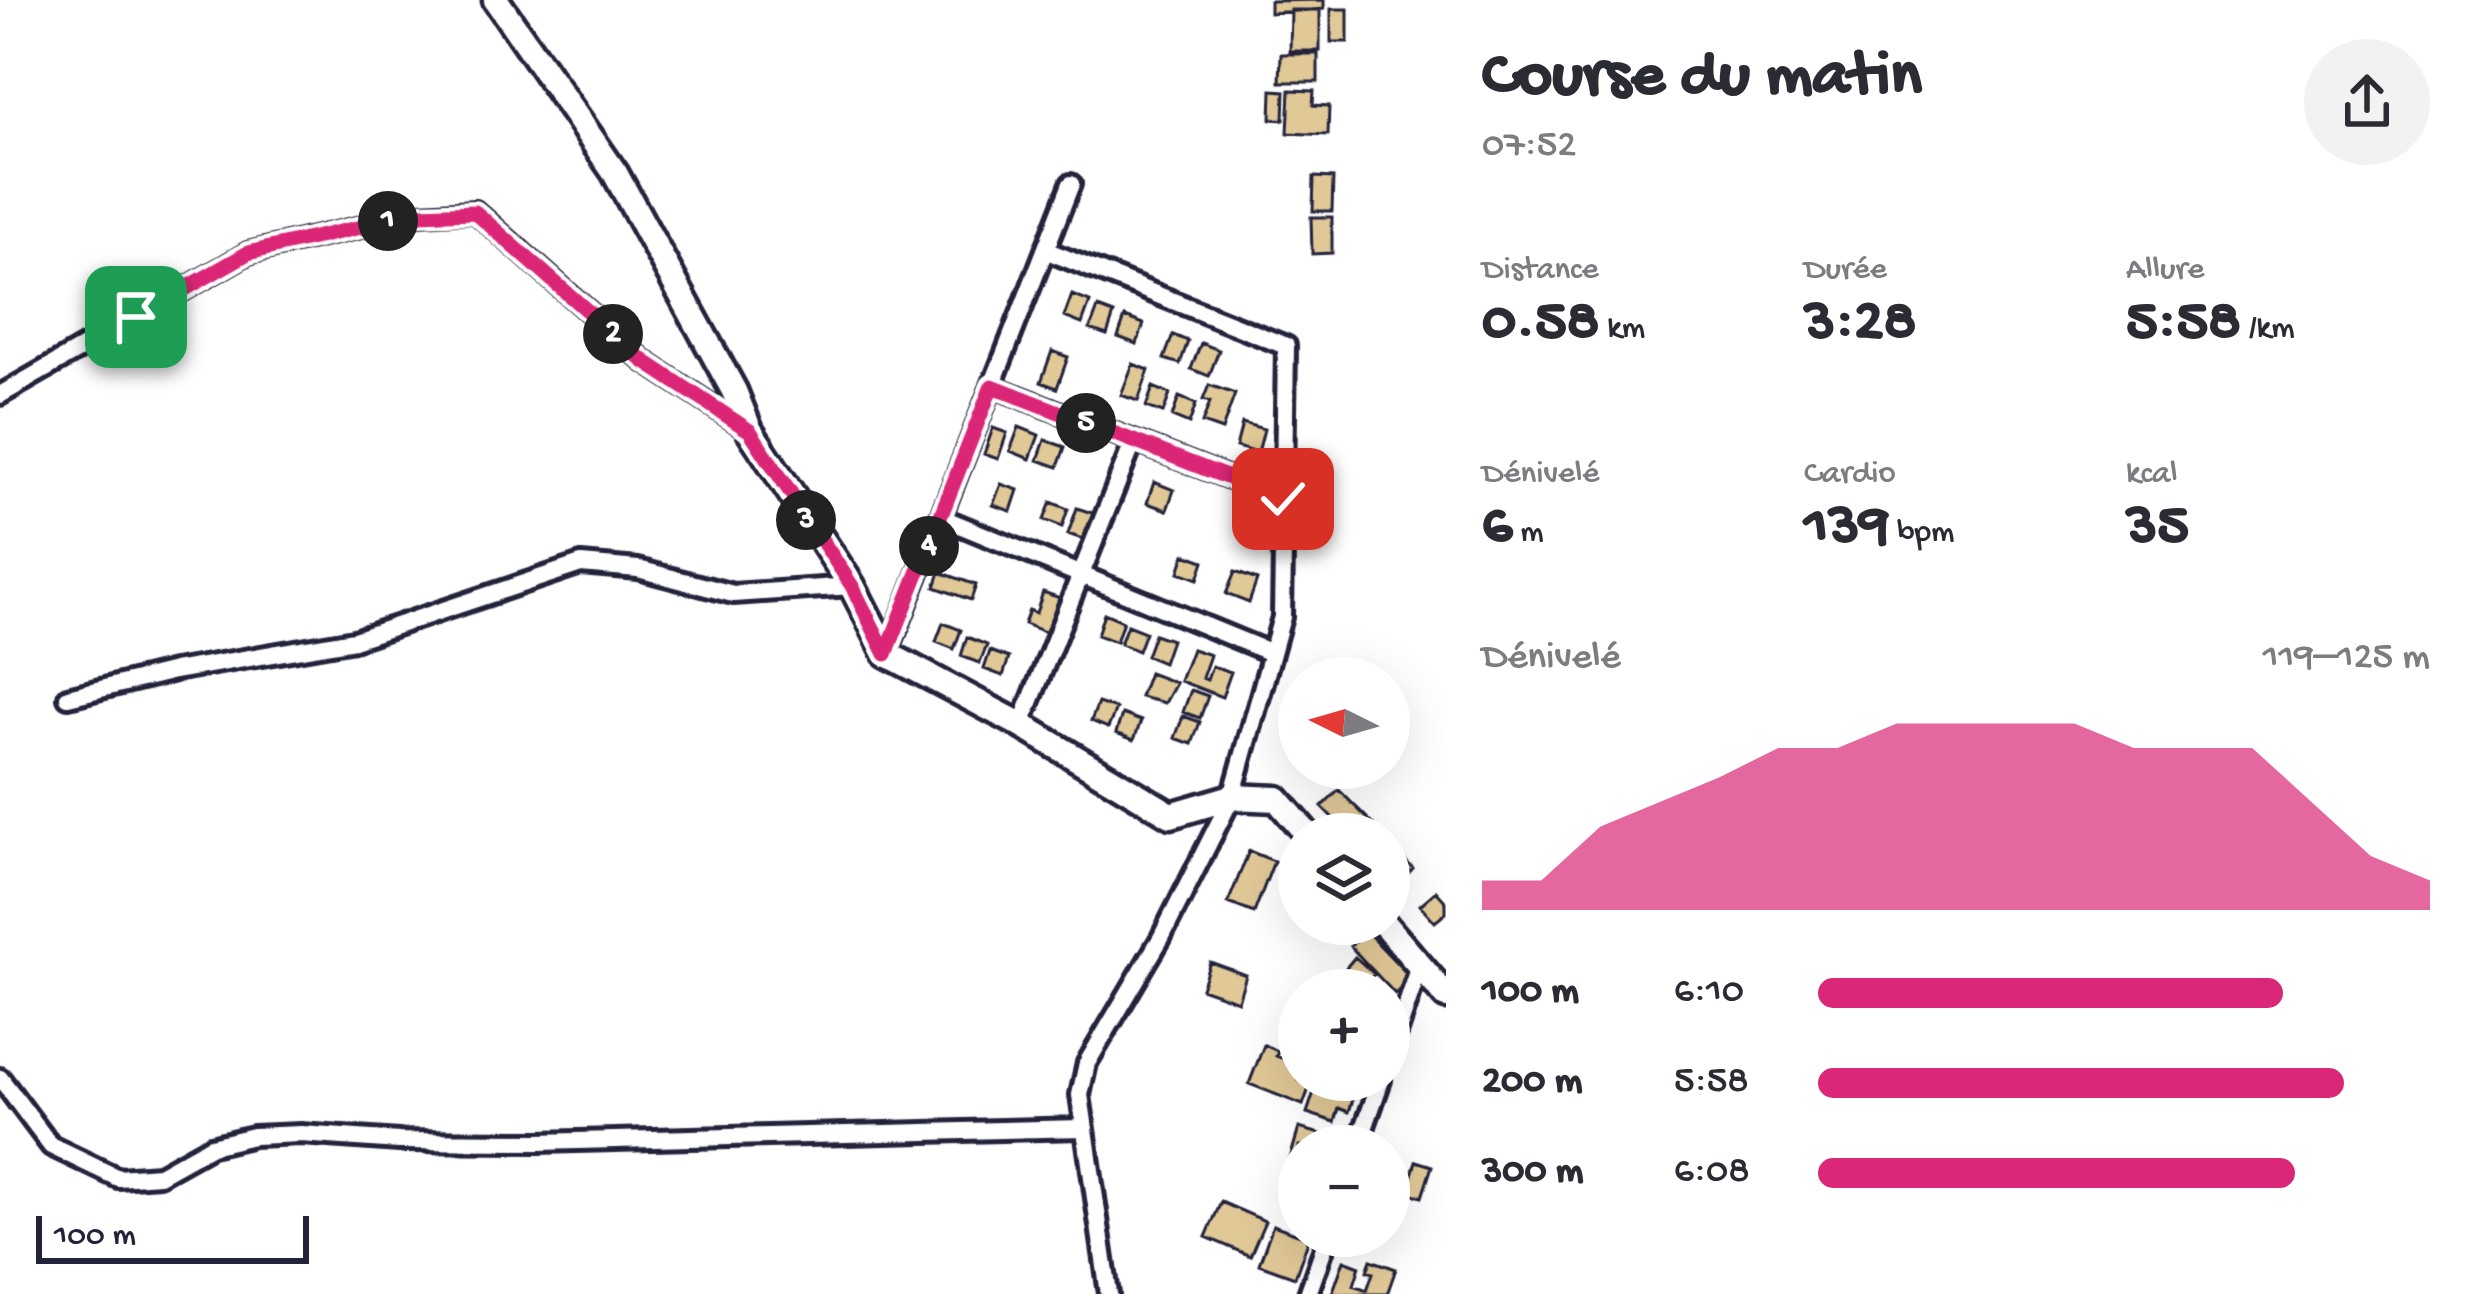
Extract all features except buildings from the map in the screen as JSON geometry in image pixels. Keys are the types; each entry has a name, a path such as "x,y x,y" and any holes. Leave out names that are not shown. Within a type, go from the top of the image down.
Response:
{"street":[{"path":"496,0 615,173 734,392 750,431 852,586 886,654 1021,724 1171,815 1232,797 1277,800 1288,813"},
{"path":"886,654 1071,184"},
{"path":"0,395 248,253 418,214 475,212 644,361 750,431"},
{"path":"1045,250 1286,346 1282,617 1232,797 1161,938 1087,1063 1080,1095 1109,1294"},
{"path":"992,386 1283,499"},
{"path":"1021,724 1134,441"},
{"path":"940,517 1269,652"},
{"path":"68,697 174,671 354,640 580,564 638,569 733,594 852,586"},
{"path":"1402,945 1446,996"},
{"path":"1410,995 1420,966"},
{"path":"0,1078 51,1146 118,1178 159,1174 212,1146 254,1136 539,1142 1082,1128"},
{"path":"1308,1294 1321,1257"}],"route":[{"path":"136,317 248,253 418,214 475,212 644,361 750,431 852,586 886,654 992,386 1283,499"}]}
